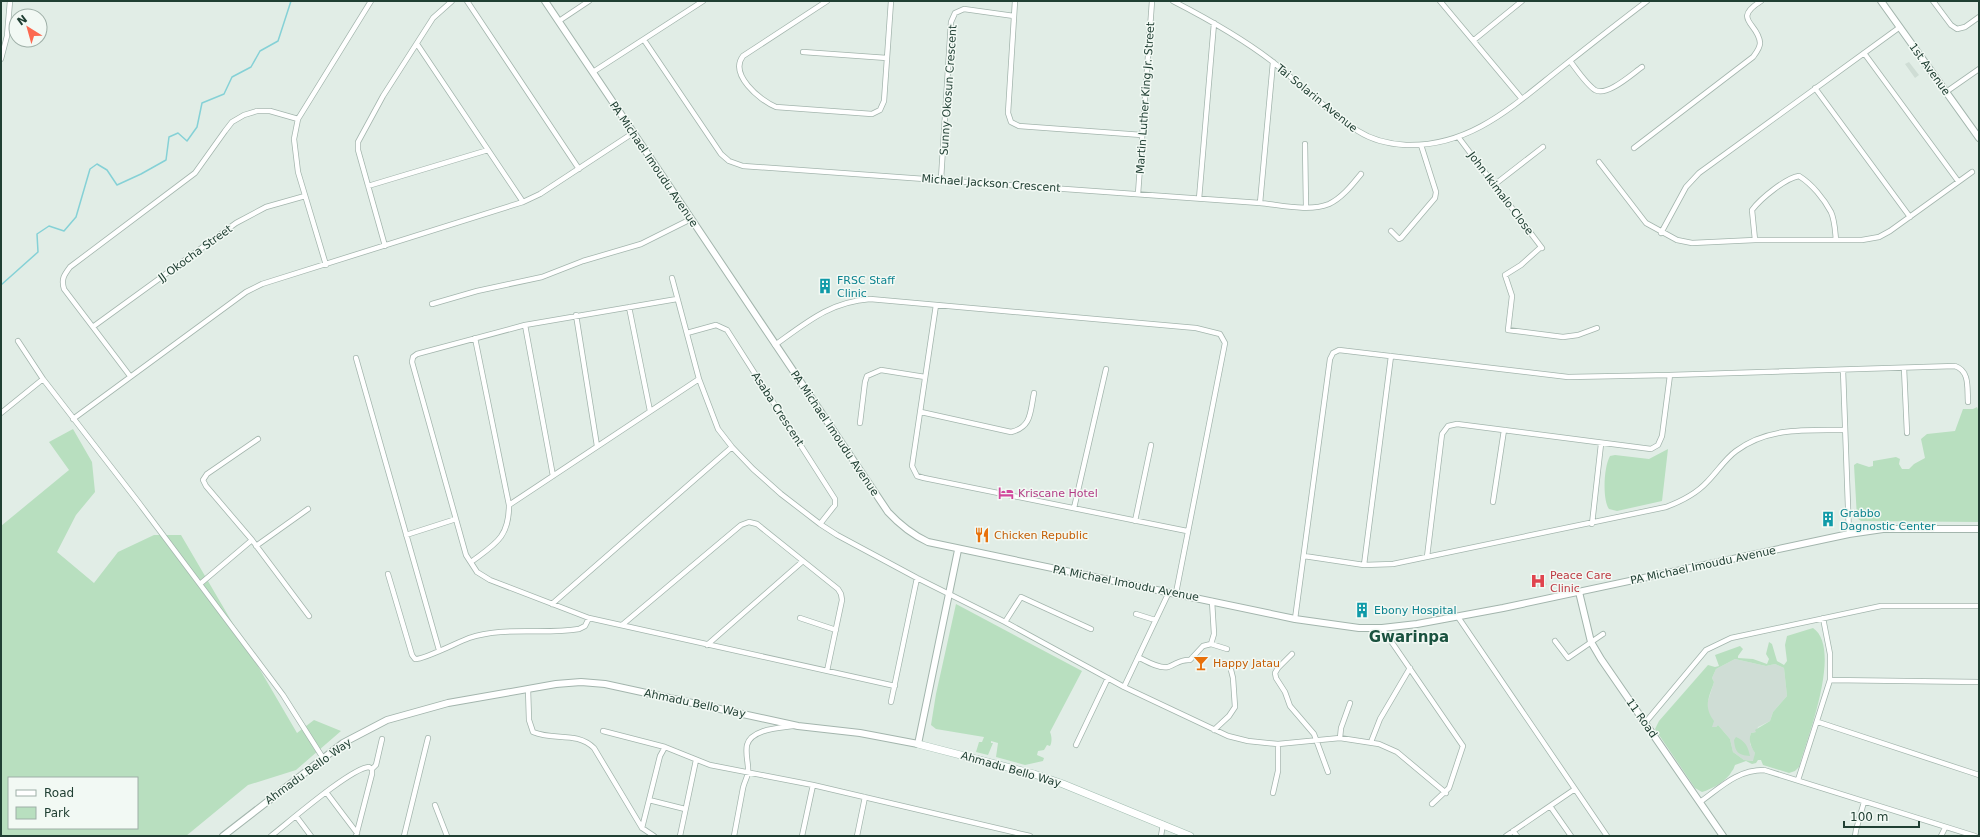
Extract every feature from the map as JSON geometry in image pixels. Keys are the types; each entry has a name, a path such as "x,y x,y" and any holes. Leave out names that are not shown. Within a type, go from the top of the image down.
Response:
{"main road":[{"name":"Ahmadu Bello Way","path":"918,744 1059,782 1190,836"}],"street":[{"path":"1,59 7,36 10,1"},
{"path":"326,265 305,196 295,152 294,138 298,119 370,1"},
{"path":"385,246 358,150 361,135 433,18 452,1"},
{"path":"467,1 579,169"},
{"name":"PA Michael Imoudu Avenue","path":"546,1 888,512 900,525 912,534 928,542 958,550 1295,618 1340,626 1382,628 1458,617 1849,534 1883,529 1979,529"},
{"path":"559,21 589,1"},
{"path":"593,72 703,1"},
{"path":"828,1 743,56 738,62 738,68 755,95 765,103 776,107 872,114 880,110 884,102 891,1"},
{"path":"1015,1 1008,113 1011,122 1019,126 1142,135"},
{"name":"Martin Luther King Jr. Street","path":"1138,194 1152,1"},
{"name":"Tai Solarin Avenue","path":"1173,1 1214,23 1273,62 1337,116 1359,131 1376,140 1393,144 1421,145 1459,138 1500,115 1647,1"},
{"path":"1440,1 1522,99"},
{"path":"1634,148 1753,57 1759,48 1759,40 1747,16 1752,7 1761,1"},
{"name":"1st Avenue","path":"1881,1 1979,138"},
{"path":"1933,1 1951,26 1957,29 1965,27 1979,17"},
{"path":"1474,40 1519,2"},
{"name":"Sunny Okosun Crescent","path":"941,179 952,22 955,13 964,9 1014,16"},
{"path":"1199,199 1214,23"},
{"path":"1661,233 1692,179 1900,27"},
{"name":"Michael Jackson Crescent","path":"644,40 721,154 729,161 743,166 797,171 941,179 1306,207 1317,207 1330,204 1344,194 1361,174"},
{"path":"417,44 523,202"},
{"path":"803,52 887,58"},
{"path":"1864,53 1958,181"},
{"path":"1570,61 1594,89 1601,92 1611,89 1642,67"},
{"path":"1260,203 1273,62"},
{"path":"1946,92 1979,69"},
{"path":"1815,88 1910,217"},
{"path":"130,376 94,326 64,289 62,281 70,267 195,173 232,122 244,115 257,111 270,111 298,119"},
{"path":"73,419 246,292 262,284 523,202 579,169 633,133"},
{"name":"John Ikimalo Close","path":"1459,138 1542,248 1521,265 1505,274 1512,296 1508,330 1563,337 1578,335 1597,328"},
{"path":"1305,144 1306,207"},
{"path":"1390,232 1399,239 1401,238 1435,198 1436,192 1421,145"},
{"path":"1494,185 1543,147"},
{"path":"368,186 488,150"},
{"path":"1599,162 1646,223 1661,233 1677,240 1692,243 1755,240 1862,240 1879,237 1910,217 1972,172"},
{"path":"1755,240 1752,210 1757,204 1791,178 1800,176 1808,181 1831,212 1836,240"},
{"name":"JJ Okocha Street","path":"94,326 250,214 287,200 305,196"},
{"path":"432,304 477,291 542,277 583,261 641,244 691,219"},
{"path":"672,278 699,379 718,429 732,447 781,494 820,524 837,535 917,578 1005,622 1124,687 1214,730 1228,736 1248,741 1278,744 1340,738 1371,742 1397,752 1446,793"},
{"path":"677,299 576,315 525,325 417,354 413,357 412,362 464,548 470,562 477,572 490,580 589,618 895,686"},
{"path":"775,345 818,315 837,305 855,300 870,299 1196,328 1220,334 1224,343 1176,593"},
{"path":"936,305 912,466 917,476 1187,532"},
{"path":"629,307 650,411"},
{"path":"576,315 597,446"},
{"path":"525,325 553,476"},
{"name":"Asaba Crescent","path":"687,333 716,325 727,330 835,499 835,505 820,524"},
{"path":"470,562 493,545 504,533 508,525 509,505 475,338"},
{"path":"18,341 43,379 283,695 323,758"},
{"path":"1295,618 1330,359 1333,353 1339,350 1568,377 1670,376 1955,366 1962,369 1965,374 1968,402"},
{"path":"1364,565 1391,356"},
{"path":"356,358 439,650"},
{"path":"1904,368 1907,433"},
{"path":"1074,508 1106,369"},
{"path":"860,423 867,376 881,370 926,377"},
{"path":"1842,370 1849,534"},
{"path":"1427,557 1442,434 1448,426 1457,424 1601,444 1651,449 1658,445 1662,436 1670,376"},
{"path":"1,413 43,379"},
{"path":"509,505 699,379"},
{"path":"921,412 1011,432 1020,430 1027,424 1034,393"},
{"path":"1493,502 1504,430"},
{"path":"1304,556 1364,565 1393,564 1592,524 1666,507 1681,502 1707,482 1735,451 1768,434 1783,431 1845,430"},
{"path":"258,439 206,474 203,480 206,486 252,540 309,616"},
{"path":"1592,524 1601,444"},
{"path":"1135,521 1151,445"},
{"path":"552,604 732,447"},
{"path":"256,546 308,509"},
{"path":"406,535 456,519"},
{"path":"622,625 741,525 749,522 757,524 802,562 838,589 842,594 828,671"},
{"path":"200,584 252,540"},
{"path":"918,744 958,550"},
{"path":"707,645 802,562"},
{"path":"388,574 412,656 415,659 419,659 439,650 485,634 579,629 585,626 589,618"},
{"path":"891,702 917,578"},
{"path":"1124,687 1169,592"},
{"name":"11 Road","path":"1579,592 1591,642 1601,659 1723,836"},
{"path":"1005,622 1021,597 1091,629"},
{"path":"1211,644 1214,634 1212,601"},
{"path":"1646,723 1706,650 1717,643 1731,638 1880,606 1979,606"},
{"path":"1136,614 1155,620"},
{"path":"1458,617 1607,836"},
{"path":"800,618 836,630"},
{"path":"1798,780 1818,722 1830,680 1830,654 1823,618"},
{"path":"1382,628 1463,746 1446,793 1432,804"},
{"path":"1555,641 1568,658 1603,634"},
{"path":"1138,657 1161,667 1169,666 1183,660 1190,660 1203,646 1211,644 1226,649"},
{"path":"1292,654 1278,668 1275,673 1276,678 1285,692 1290,706 1318,740 1328,772"},
{"path":"1371,742 1380,720 1410,668"},
{"path":"1214,730 1229,716 1235,707 1231,670"},
{"path":"1076,746 1108,678"},
{"path":"1830,680 1979,682"},
{"name":"Ahmadu Bello Way","path":"223,836 343,743 388,720 448,703 528,689 581,682 605,684 798,726 860,733 918,744"},
{"path":"528,689 529,720 533,732 540,735 580,738 587,742 597,754 642,828 654,836"},
{"path":"1340,738 1341,728 1350,703"},
{"path":"1818,722 1979,776"},
{"path":"734,836 748,772 746,758 747,745 755,735 771,729 798,726"},
{"path":"603,731 665,747 710,765 813,785 1030,836"},
{"path":"404,836 428,738"},
{"path":"357,834 372,769 376,765 382,739"},
{"path":"1273,793 1278,771 1278,744"},
{"path":"642,828 660,756 665,747"},
{"path":"680,836 696,760"},
{"path":"271,836 326,792 365,767 372,769"},
{"path":"1700,802 1738,775 1750,770 1764,770 1945,828 1975,836"},
{"path":"802,836 813,785"},
{"path":"1506,836 1575,788"},
{"path":"326,792 357,834"},
{"path":"857,836 866,797"},
{"path":"649,800 685,809"},
{"path":"1856,836 1857,823 1864,802"},
{"path":"435,805 447,836"},
{"path":"1550,806 1571,836"},
{"path":"296,816 311,836"},
{"path":"1161,836 1163,824"},
{"path":"1941,836 1945,828"},
{"path":"1513,831 1517,836"}],"shaded area":[{"path":"1909,62 1919,75 1915,78 1905,64"},
{"name":"Peace Care Clinic","path":"1544,574 1547,585 1531,589 1530,577"},
{"path":"1735,659 1766,666 1775,664 1784,668 1787,696 1773,712 1770,721 1758,727 1756,732 1751,733 1750,736 1750,744 1755,753 1754,761 1744,760 1733,752 1730,739 1718,725 1716,727 1712,727 1707,712 1708,701 1714,682 1712,678 1716,669"}],"green space":[{"path":"1977,407 1979,412 1979,522 1861,521 1857,518 1854,465 1857,463 1869,467 1873,466 1873,461 1896,457 1900,459 1899,464 1902,469 1909,469 1914,464 1925,458 1921,439 1927,434 1955,431 1963,409 1973,409"},
{"path":"73,429 92,462 95,492 76,515 57,552 94,583 118,552 154,535 181,535 297,733 314,720 341,731 296,770 248,785 186,836 1,836 1,526 69,470 49,442"},
{"path":"1668,449 1662,501 1617,511 1609,509 1605,498 1605,475 1610,456 1615,455 1649,459"},
{"path":"956,604 1082,671 1050,732 1052,739 1050,746 1047,745 1044,750 1038,751 1037,755 1044,758 1043,761 1025,765 996,757 998,743 991,741 991,743 993,743 988,755 976,752 979,742 982,742 984,737 936,729 931,725 936,694"},
{"path":"1813,628 1821,639 1825,654 1824,673 1815,716 1799,767 1795,771 1789,773 1763,765 1761,760 1758,760 1756,763 1752,764 1746,761 1735,765 1730,775 1715,787 1702,792 1695,788 1655,729 1659,721 1708,665 1715,667 1719,666 1715,655 1740,646 1743,649 1738,658 1753,659 1767,664 1769,659 1766,654 1769,642 1772,644 1777,661 1784,665 1787,661 1785,645 1787,636","holes":["1735,659 1766,666 1775,664 1784,668 1787,696 1773,712 1770,721 1755,730 1756,732 1751,733 1750,743 1755,753 1753,761 1744,760 1733,752 1730,739 1718,725 1716,727 1712,727 1714,721 1708,706 1709,697 1714,682 1712,678 1716,669"]},
{"path":"1736,737 1746,744 1750,756 1740,754 1736,750 1734,740"}],"waterway":[{"path":"1,285 38,252 37,234 49,226 64,231 76,217 90,169 97,164 107,170 117,185 166,160 169,137 178,133 187,141 197,127 202,103 224,94 232,77 251,67 260,51 278,41 291,1"}],"place":[{"name":"FRSC Staff Clinic","path":"825,286"},
{"name":"Kriscane Hotel","path":"1006,493"},
{"name":"Grabbo Dagnostic Center","path":"1828,519"},
{"name":"Chicken Republic","path":"982,535"},
{"name":"Peace Care Clinic","path":"1538,581"},
{"name":"Ebony Hospital","path":"1362,610"},
{"name":"Happy Jatau","path":"1201,663"}],"district":[{"name":"Gwarinpa","path":"1409,637"}]}
